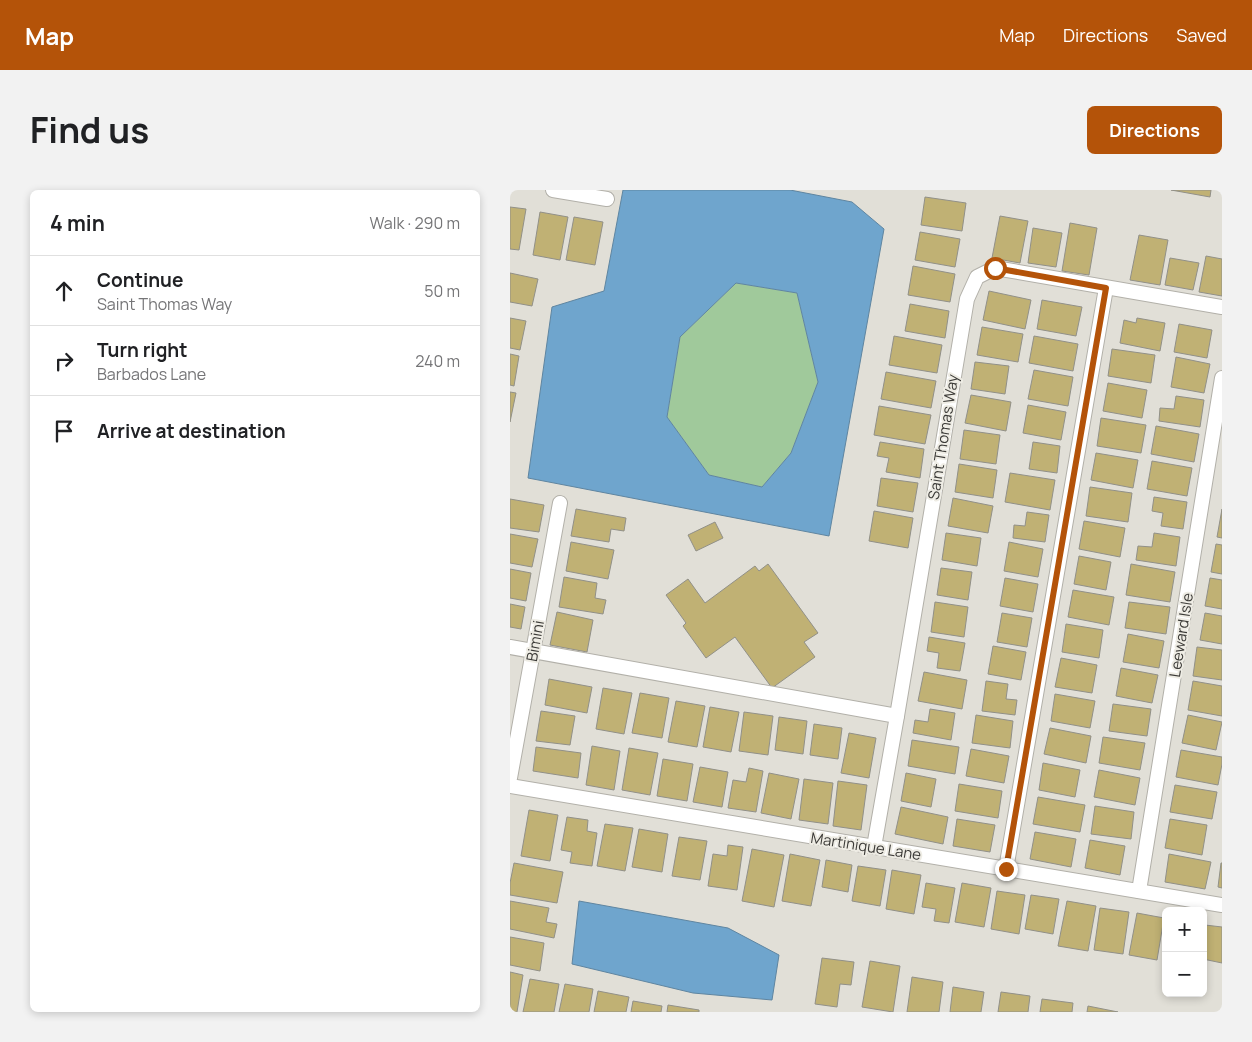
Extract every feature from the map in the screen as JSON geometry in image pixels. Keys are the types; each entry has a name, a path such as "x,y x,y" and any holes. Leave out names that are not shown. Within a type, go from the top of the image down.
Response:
{"street":[{"path":"553,190 607,199"},
{"name":"Saint Thomas Way","path":"874,847 966,299 977,277 995,268 1222,307"},
{"path":"1006,869 1106,288"},
{"name":"Leeward Isle","path":"1139,892 1222,378"},
{"name":"Bimini","path":"510,778 560,503"},
{"path":"510,647 897,716"},
{"name":"Martinique Lane","path":"510,786 1222,905"}],"green space":[{"path":"736,283 797,293 818,382 791,453 762,487 709,475 667,417 680,337"}],"water":[{"path":"623,190 790,190 852,202 884,229 829,536 528,478 552,307 604,291","holes":["736,283 797,293 818,382 791,453 762,487 709,475 667,417 680,337"]},
{"path":"579,901 728,928 779,955 772,1000 693,993 572,964"}],"building":[{"path":"1171,190 1211,190 1210,197"},
{"path":"925,197 966,203 962,231 921,225"},
{"path":"510,207 526,209 519,250 510,249"},
{"path":"540,212 568,217 560,260 533,255"},
{"path":"1000,216 1028,221 1020,263 992,258"},
{"path":"574,217 603,222 595,265 566,260"},
{"path":"1070,223 1097,228 1089,275 1062,271"},
{"path":"1033,228 1062,233 1056,267 1028,263"},
{"path":"920,232 960,239 955,267 915,260"},
{"path":"1139,235 1168,240 1160,285 1130,280"},
{"path":"1206,256 1222,259 1222,296 1199,292"},
{"path":"1170,258 1199,263 1193,290 1165,285"},
{"path":"913,266 955,274 950,302 908,295"},
{"path":"510,273 538,279 532,306 510,302"},
{"path":"989,291 1031,300 1025,329 983,320"},
{"path":"1042,300 1082,307 1076,336 1037,329"},
{"path":"910,304 949,311 945,338 905,331"},
{"path":"510,318 526,321 520,350 510,348"},
{"path":"1137,318 1165,323 1160,351 1120,343 1124,320 1136,323"},
{"path":"1179,324 1212,330 1207,358 1174,352"},
{"path":"982,327 1023,334 1018,362 977,355"},
{"path":"894,336 942,345 937,373 889,365"},
{"path":"1034,336 1078,344 1073,371 1029,363"},
{"path":"1112,349 1155,355 1151,383 1108,376"},
{"path":"510,354 519,356 514,386 510,385"},
{"path":"1176,357 1210,364 1204,393 1171,387"},
{"path":"975,362 1009,366 1005,394 971,389"},
{"path":"1034,370 1073,377 1068,406 1028,399"},
{"path":"886,372 936,381 931,408 881,399"},
{"path":"1108,383 1147,390 1142,418 1103,411"},
{"path":"510,392 516,393 510,422"},
{"path":"971,395 1011,402 1006,431 965,423"},
{"path":"1176,396 1204,400 1200,427 1159,421 1160,408 1174,409"},
{"path":"1028,405 1066,412 1061,440 1023,433"},
{"path":"879,406 931,415 925,444 874,435"},
{"path":"1101,418 1146,425 1141,453 1097,446"},
{"path":"1156,426 1199,434 1194,462 1151,454"},
{"path":"964,430 1000,435 996,464 960,459"},
{"path":"880,442 924,449 920,478 886,472 889,458 877,456"},
{"path":"1033,442 1060,446 1057,473 1029,469"},
{"path":"1096,453 1138,460 1133,488 1091,480"},
{"path":"1152,461 1192,468 1187,496 1147,489"},
{"path":"959,464 997,470 993,498 955,492"},
{"path":"1010,473 1055,480 1050,510 1005,502"},
{"path":"881,478 918,483 913,512 877,506"},
{"path":"1090,487 1132,493 1128,522 1086,516"},
{"path":"1154,497 1187,502 1183,529 1161,526 1163,513 1152,511"},
{"path":"953,498 993,506 988,533 948,526"},
{"path":"510,499 544,505 539,532 510,528"},
{"path":"576,509 626,518 624,531 611,529 609,542 571,536"},
{"path":"1222,509 1222,538 1217,537"},
{"path":"874,511 913,518 908,548 869,541"},
{"path":"1027,512 1049,515 1045,542 1013,538 1014,525 1025,526"},
{"path":"1084,521 1125,528 1120,557 1079,549"},
{"path":"715,522 723,538 696,551 688,535"},
{"path":"946,533 981,538 977,566 942,560"},
{"path":"1154,533 1180,537 1176,566 1136,560 1138,546 1152,547"},
{"path":"510,534 538,539 532,567 510,563"},
{"path":"571,542 614,550 608,579 566,571"},
{"path":"1009,542 1043,549 1038,577 1004,571"},
{"path":"1216,544 1222,545 1222,574 1211,572"},
{"path":"1079,556 1111,562 1106,590 1074,584"},
{"path":"768,564 818,633 804,642 815,657 772,688 735,637 706,658 683,626 686,623 666,595 688,579 705,603 755,566 759,571"},
{"path":"1131,564 1175,572 1170,602 1126,595"},
{"path":"941,568 972,572 968,600 937,595"},
{"path":"510,569 531,573 526,601 510,598"},
{"path":"564,577 597,583 595,598 606,600 603,614 559,607"},
{"path":"1005,578 1038,584 1033,612 1000,606"},
{"path":"1210,578 1222,580 1222,609 1205,606"},
{"path":"1073,590 1114,597 1109,625 1068,617"},
{"path":"935,602 968,607 964,637 931,632"},
{"path":"1129,602 1170,607 1166,634 1125,628"},
{"path":"510,604 525,607 521,629 510,627"},
{"path":"557,612 593,620 587,652 550,645"},
{"path":"1002,613 1032,618 1027,647 997,642"},
{"path":"1205,613 1222,616 1222,644 1200,640"},
{"path":"1066,624 1103,630 1099,658 1062,652"},
{"path":"1128,634 1164,641 1159,668 1123,662"},
{"path":"929,637 965,643 960,671 937,668 939,653 927,651"},
{"path":"993,646 1026,652 1021,680 988,674"},
{"path":"1197,647 1222,650 1222,680 1193,676"},
{"path":"1061,658 1097,665 1092,693 1055,687"},
{"path":"1121,668 1158,675 1152,703 1116,696"},
{"path":"924,672 967,680 962,709 918,701"},
{"path":"549,679 592,687 587,713 545,705"},
{"path":"986,681 1008,684 1006,699 1017,700 1015,715 982,711"},
{"path":"1193,681 1222,686 1222,716 1188,710"},
{"path":"603,688 632,693 624,734 596,729"},
{"path":"640,693 669,698 662,738 632,733"},
{"path":"1055,694 1095,701 1090,728 1051,721"},
{"path":"676,701 705,706 697,747 668,742"},
{"path":"1113,704 1151,709 1147,736 1109,731"},
{"path":"710,707 739,712 731,752 703,747"},
{"path":"930,709 955,713 951,740 913,733 915,720 928,722"},
{"path":"541,711 575,716 570,745 536,741"},
{"path":"744,712 773,716 768,755 739,751"},
{"path":"976,715 1013,721 1010,748 972,743"},
{"path":"1188,715 1222,722 1216,750 1182,743"},
{"path":"779,717 807,721 803,754 775,750"},
{"path":"814,724 842,728 838,759 810,755"},
{"path":"1050,728 1091,736 1086,763 1044,754"},
{"path":"849,733 876,738 869,778 841,773"},
{"path":"1103,737 1145,743 1140,770 1099,763"},
{"path":"912,740 959,747 955,774 908,766"},
{"path":"592,746 620,751 614,790 586,785"},
{"path":"536,747 581,753 578,778 533,771"},
{"path":"629,748 658,753 650,795 622,790"},
{"path":"971,749 1009,756 1004,783 966,776"},
{"path":"1181,750 1222,757 1218,785 1176,777"},
{"path":"663,759 693,764 687,801 657,796"},
{"path":"1043,763 1080,770 1075,797 1039,790"},
{"path":"700,767 728,772 722,807 693,802"},
{"path":"749,768 763,771 756,812 728,808 733,780 746,782"},
{"path":"1099,770 1140,778 1135,805 1094,797"},
{"path":"769,773 799,779 791,819 761,813"},
{"path":"906,773 936,779 931,807 901,801"},
{"path":"804,779 833,783 828,824 799,820"},
{"path":"838,781 867,785 861,830 833,826"},
{"path":"959,784 1002,791 998,818 955,811"},
{"path":"1175,785 1217,792 1212,819 1170,812"},
{"path":"1038,797 1085,805 1080,832 1033,824"},
{"path":"1095,806 1134,812 1131,839 1091,834"},
{"path":"901,807 948,817 943,844 895,834"},
{"path":"529,810 558,815 550,861 521,856"},
{"path":"567,817 588,820 587,831 597,833 592,866 570,863 572,852 561,850"},
{"path":"957,819 995,825 990,852 953,846"},
{"path":"1170,819 1207,825 1202,855 1165,848"},
{"path":"605,824 633,828 625,871 597,866"},
{"path":"639,829 668,834 662,872 632,867"},
{"path":"1035,832 1076,839 1071,867 1030,859"},
{"path":"679,837 707,841 700,880 672,876"},
{"path":"1090,840 1125,846 1120,875 1085,868"},
{"path":"728,845 743,847 737,890 708,886 713,854 727,856"},
{"path":"752,849 784,855 774,907 742,901"},
{"path":"790,854 820,860 811,906 782,901"},
{"path":"1169,854 1211,862 1205,889 1165,882"},
{"path":"826,860 852,865 848,892 822,887"},
{"path":"514,863 563,872 557,903 510,895"},
{"path":"1222,863 1222,888 1218,887"},
{"path":"858,866 886,870 880,906 852,901"},
{"path":"892,870 921,875 914,914 886,909"},
{"path":"926,883 955,888 949,923 934,921 936,909 922,907"},
{"path":"962,883 991,888 984,927 955,922"},
{"path":"997,891 1025,895 1019,934 991,929"},
{"path":"1031,895 1059,899 1053,934 1025,929"},
{"path":"510,901 549,908 546,922 557,924 554,938 510,929"},
{"path":"1067,901 1096,906 1088,951 1058,946"},
{"path":"1100,908 1129,912 1123,954 1094,950"},
{"path":"1137,913 1162,918 1157,960 1129,955"},
{"path":"1207,925 1222,927 1222,963 1207,960"},
{"path":"510,937 544,943 540,971 510,965"},
{"path":"822,958 854,962 851,985 840,984 837,1007 815,1004"},
{"path":"870,961 900,966 893,1012 862,1007"},
{"path":"510,972 523,975 517,1012 510,1012"},
{"path":"912,977 943,982 939,1012 907,1012"},
{"path":"530,979 559,984 554,1012 523,1012"},
{"path":"565,984 593,989 589,1012 559,1012"},
{"path":"953,987 984,992 981,1012 950,1012"},
{"path":"598,991 629,997 626,1012 594,1012"},
{"path":"1001,992 1030,996 1028,1012 998,1012"},
{"path":"1042,999 1073,1003 1072,1012 1040,1012"},
{"path":"633,1001 662,1006 661,1012 631,1012"},
{"path":"668,1005 699,1010 699,1012 667,1012"},
{"path":"1088,1006 1118,1012 1087,1012"}],"route":[{"path":"995,268 1106,288 1006,869"}]}
